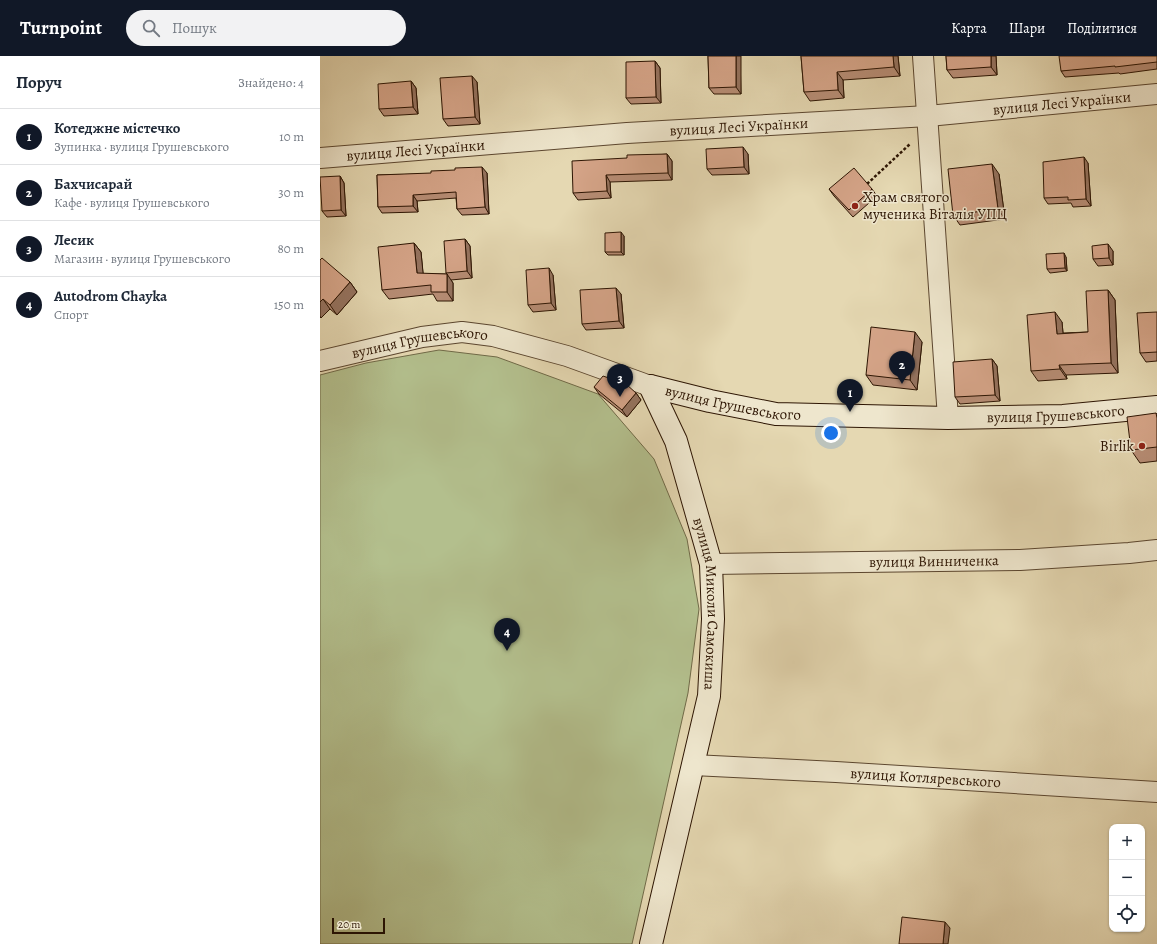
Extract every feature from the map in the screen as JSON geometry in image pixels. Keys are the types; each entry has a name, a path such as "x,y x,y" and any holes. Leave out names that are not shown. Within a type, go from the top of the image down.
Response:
{"street":[{"path":"923,56 948,418"},
{"name":"вулиця Лесі Українки","path":"320,158 627,133 928,116 1157,94"},
{"name":"вулиця Грушевського","path":"320,361 422,337 462,332 492,336 567,356 650,386 710,401 776,414 948,418 1064,416 1157,407"},
{"name":"вулиця Миколи Самокиша","path":"650,386 676,441 712,564 713,618 709,696 651,944"},
{"name":"вулиця Винниченка","path":"712,564 1020,560 1129,554 1157,550"},
{"name":"вулиця Котляревського","path":"693,765 836,772 1157,792"}],"path":[{"path":"867,184 911,144"}],"green space":[{"path":"439,350 497,357 598,394 654,459 687,539 699,609 688,693 632,944 320,944 320,375 366,363"}],"building":[{"path":"708,56 736,56 736,87 709,88"},
{"path":"801,56 893,56 894,67 837,72 838,90 804,92"},
{"path":"946,56 991,56 991,67 947,70"},
{"path":"1059,56 1157,56 1157,62 1061,71"},
{"path":"655,61 656,97 626,98 626,62"},
{"path":"472,76 475,117 443,119 440,78"},
{"path":"411,81 413,107 379,109 378,84"},
{"path":"743,147 744,167 707,169 706,149"},
{"path":"667,154 668,173 606,175 607,191 573,193 572,161 627,158 627,155"},
{"path":"1084,157 1086,199 1068,200 1068,197 1044,198 1043,162"},
{"path":"992,164 998,209 953,215 948,169"},
{"path":"482,167 485,207 457,209 456,192 413,195 413,206 378,207 377,175 431,173 431,171 455,170 455,168"},
{"name":"Храм святого мученика Віталія УПЦ","path":"854,168 872,189 849,210 829,189"},
{"path":"340,176 341,210 322,211 320,177"},
{"path":"621,232 621,252 605,252 605,233"},
{"path":"465,239 467,271 446,273 444,241"},
{"path":"414,243 417,273 447,274 447,292 431,292 431,285 382,290 378,247"},
{"path":"1108,244 1109,258 1093,259 1092,246"},
{"path":"1064,253 1065,268 1047,269 1046,254"},
{"path":"322,258 350,282 330,305 323,299 320,302 320,260"},
{"path":"549,268 551,303 528,305 526,270"},
{"path":"616,288 619,321 582,324 580,290"},
{"path":"1108,290 1111,363 1059,365 1060,369 1031,371 1027,315 1055,312 1057,334 1088,332 1086,291"},
{"path":"1157,312 1157,352 1140,353 1137,313"},
{"path":"871,327 915,332 910,380 866,375"},
{"path":"992,359 995,395 955,397 953,362"},
{"path":"603,376 626,384 636,393 622,410 594,387"},
{"path":"1156,413 1157,447 1131,450 1127,417"},
{"path":"902,917 945,922 943,944 899,944"}],"place":[{"name":"Храм святого мученика Віталія УПЦ","path":"855,206"},
{"name":"Бахчисарай","path":"902,384"},
{"name":"Лесик","path":"620,397"},
{"name":"Котеджне містечко","path":"850,412"},
{"name":"Birlik","path":"1142,446"},
{"name":"Autodrom Chayka","path":"507,651"}]}
